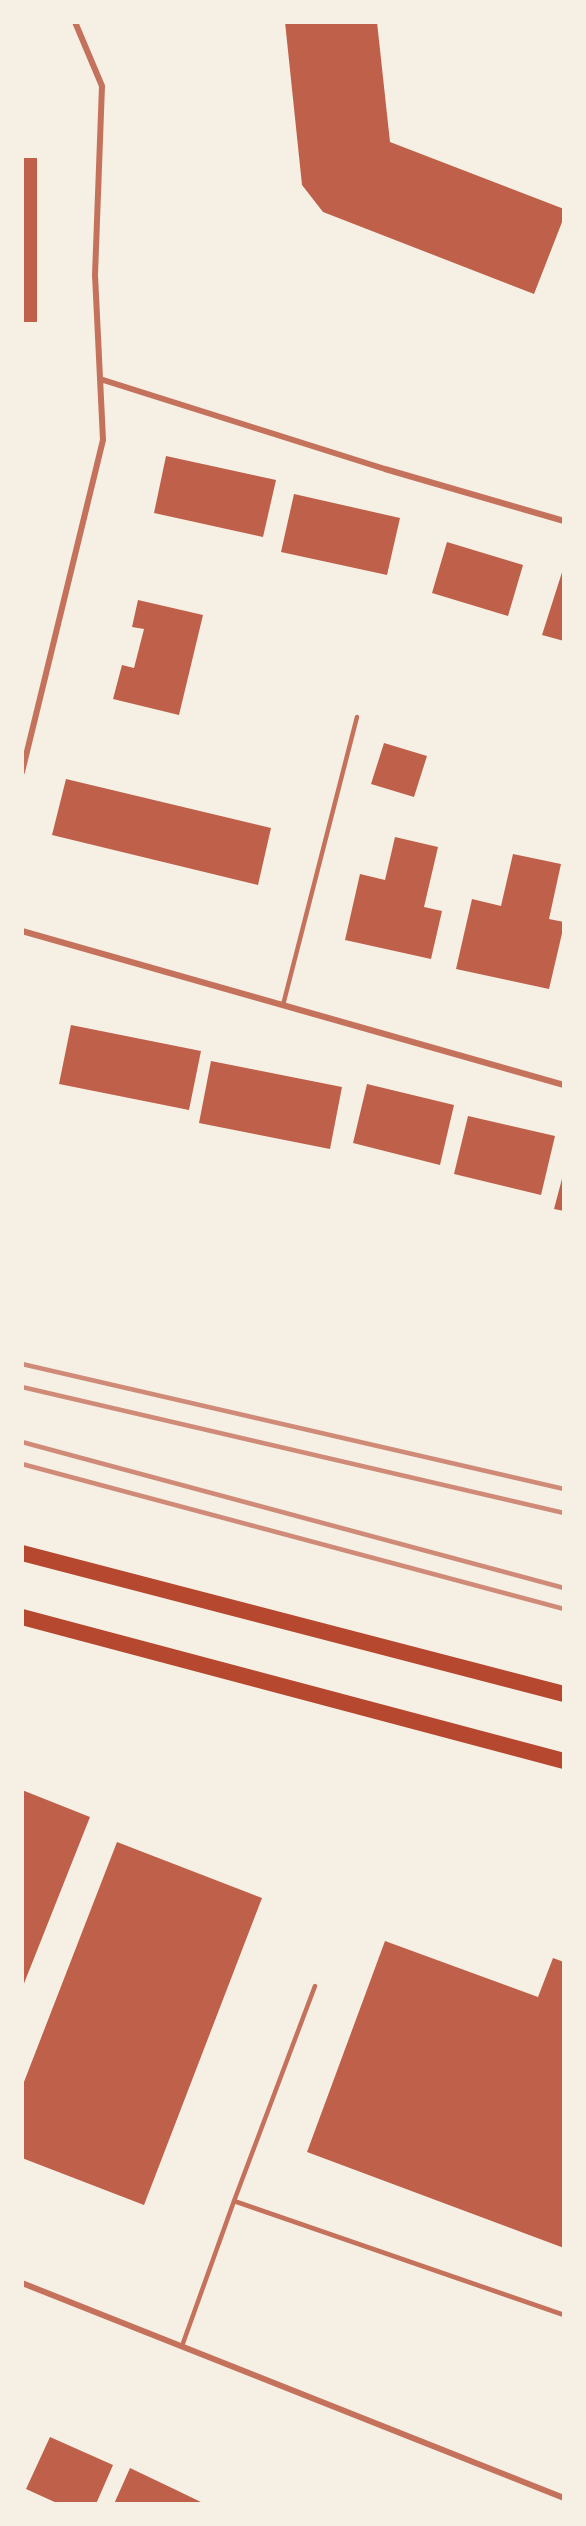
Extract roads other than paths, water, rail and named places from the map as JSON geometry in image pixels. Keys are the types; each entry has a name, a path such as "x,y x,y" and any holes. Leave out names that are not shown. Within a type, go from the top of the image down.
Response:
{"highway":[{"path":"22,1553 564,1694"},
{"path":"22,1617 564,1761"}],"street":[{"path":"22,772 103,440 95,275 102,86 75,22"},
{"path":"100,379 385,469 564,521"},
{"path":"22,931 564,1085"},
{"path":"22,2283 564,2498"}],"lane":[{"path":"283,1005 357,717"},
{"path":"182,2346 315,1986"},
{"path":"234,2201 564,2314"}],"railway":[{"path":"22,1364 564,1489"},
{"path":"22,1387 564,1513"},
{"path":"22,1442 564,1588"},
{"path":"22,1464 564,1609"}]}
